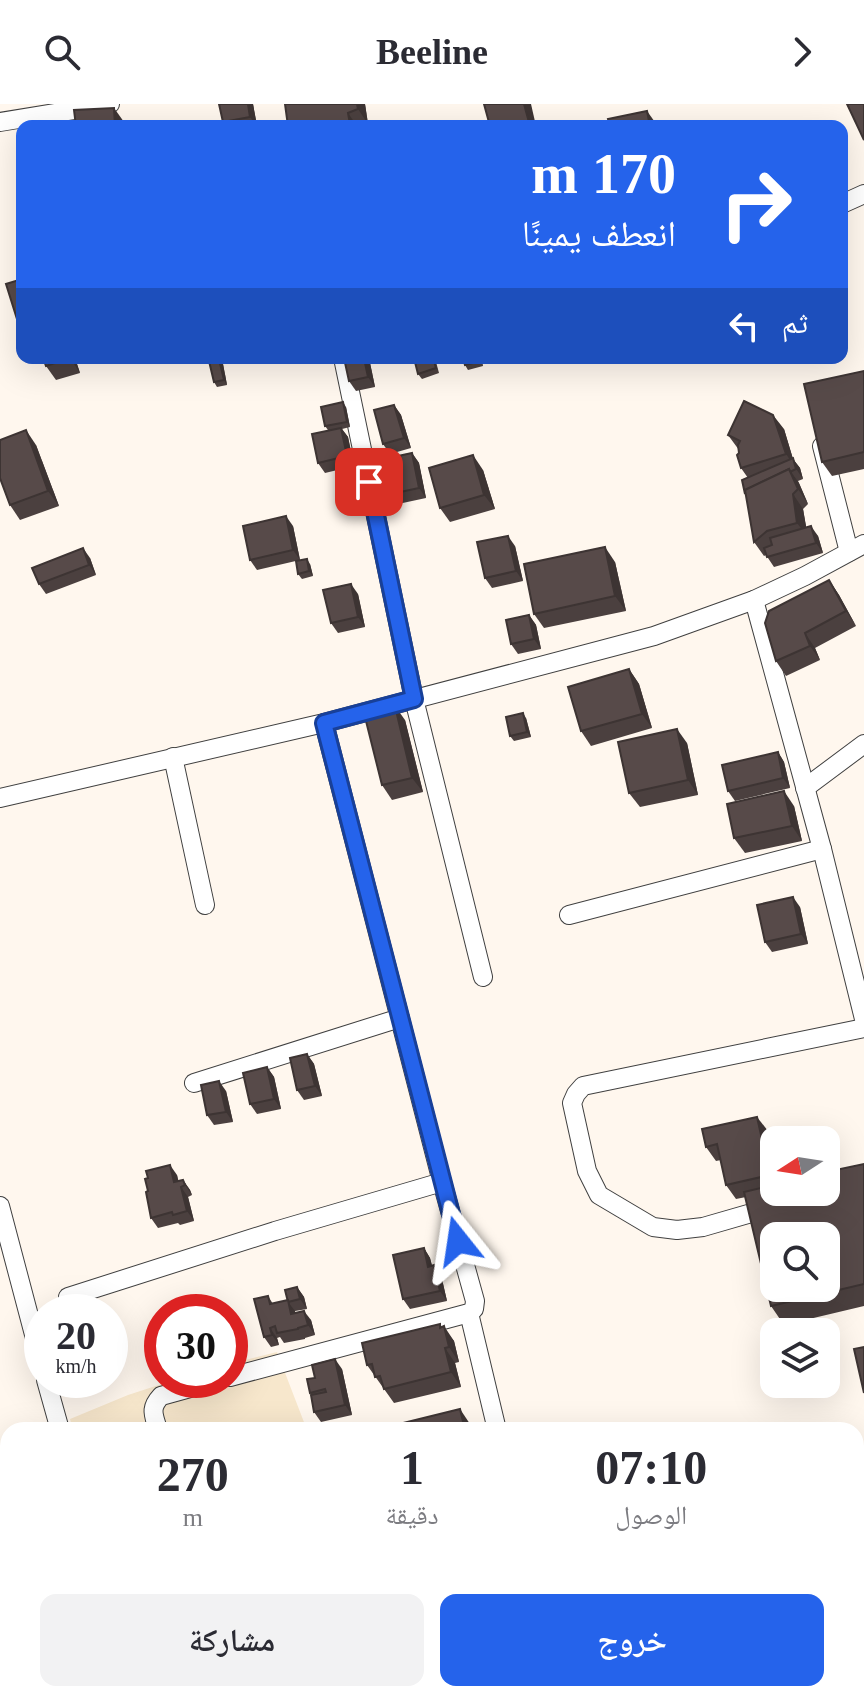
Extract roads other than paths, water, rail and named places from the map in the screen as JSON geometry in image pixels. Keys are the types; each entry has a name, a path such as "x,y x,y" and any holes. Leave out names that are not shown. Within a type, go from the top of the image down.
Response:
{"street":[{"path":"0,122 108,104"},
{"path":"344,364 414,699 483,977"},
{"path":"0,798 324,723 654,636 754,600 856,548 817,429"},
{"path":"754,600 822,849 864,1019"},
{"path":"248,1372 469,1313 474,1309 475,1301 324,723"},
{"path":"805,788 864,744"},
{"path":"173,757 205,905"},
{"path":"569,915 822,849"},
{"path":"194,1083 400,1018"},
{"path":"776,1206 703,1227 677,1230 653,1227 626,1213 599,1195 587,1171 572,1103 576,1094 583,1086 864,1028"},
{"path":"77,1294 442,1182"},
{"path":"0,1206 24,1297"},
{"path":"469,1313 495,1422"},
{"path":"51,1398 58,1422"},
{"path":"156,1422 153,1410 159,1398"}]}
